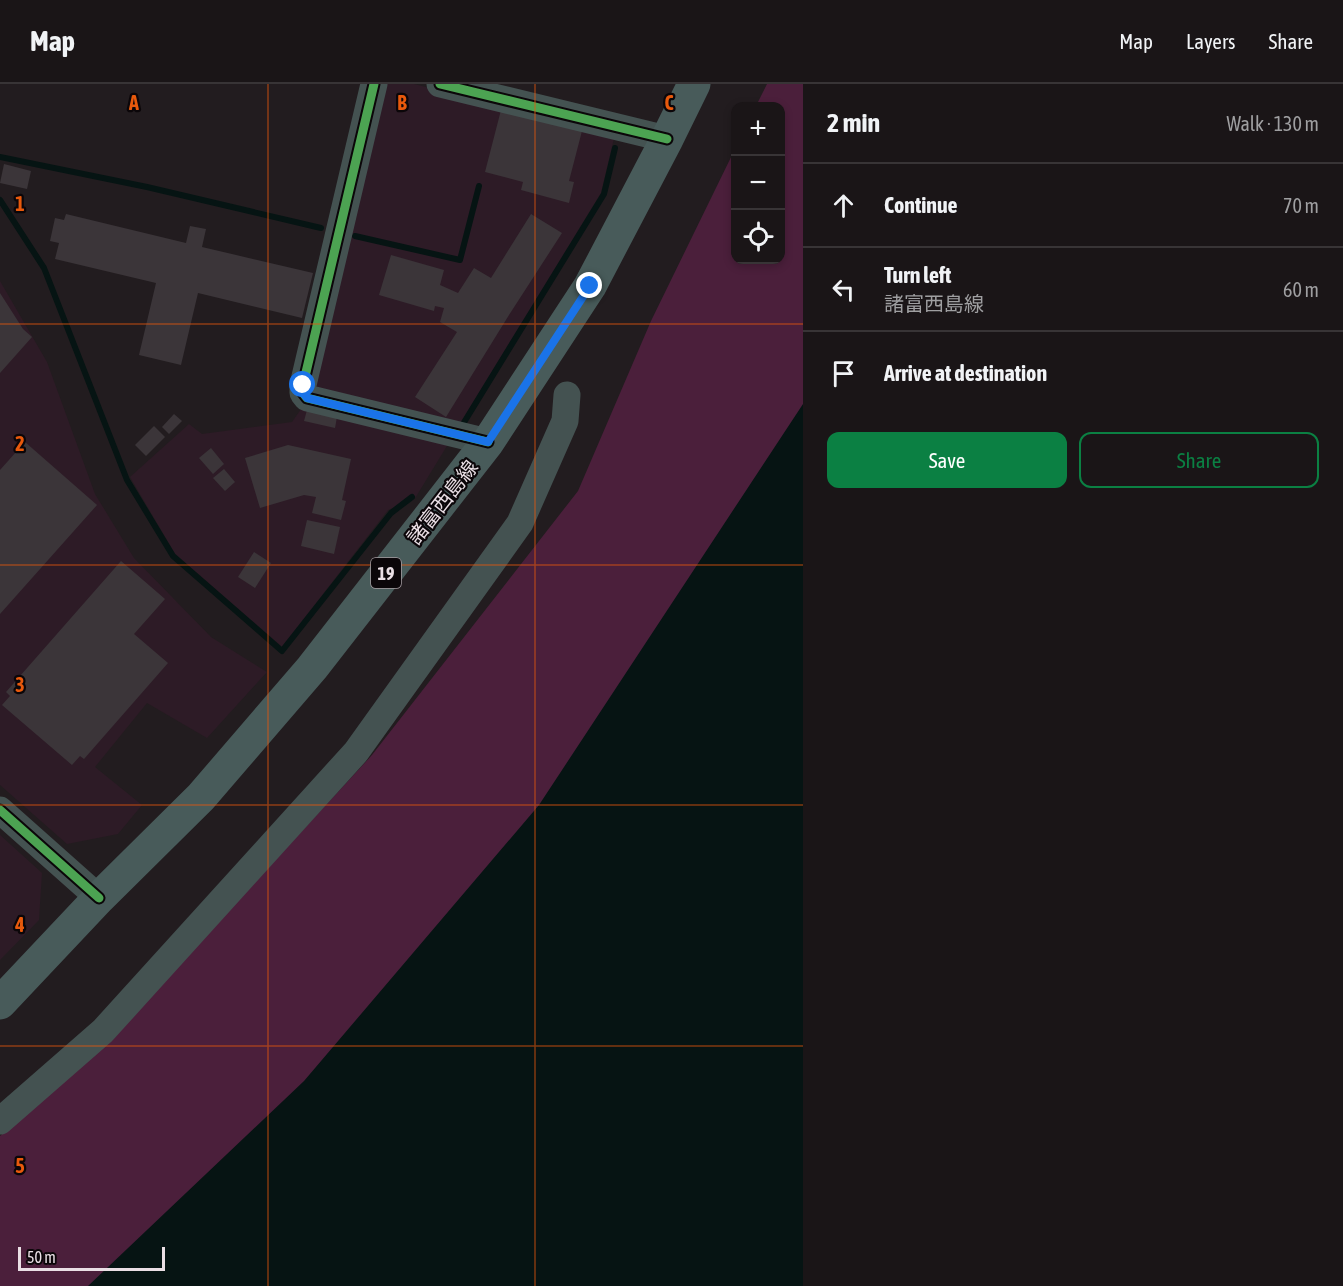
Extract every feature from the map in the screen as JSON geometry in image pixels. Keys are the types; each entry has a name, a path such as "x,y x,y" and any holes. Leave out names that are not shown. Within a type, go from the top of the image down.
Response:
{"main road":[{"name":"諸富西島線","path":"0,1003 99,898 201,797 312,668 488,442 590,286 694,84"}],"street":[{"path":"374,84 303,393 307,398 488,442"},
{"path":"440,84 667,139"},
{"path":"0,1121 103,1031 356,752 520,523 565,421 567,395"},
{"path":"0,810 99,898"}],"shaded area":[{"path":"381,84 414,84 615,134 601,193 414,500 388,510 282,647 175,554 130,477 189,424 202,434 292,422 306,402"},
{"path":"767,84 803,84 803,504 505,930 103,1286 0,1286 0,1136 115,1034 372,755 578,491 651,321 731,157 731,264 785,264 785,102 758,102"},
{"path":"0,281 47,362 95,494 134,558 211,637 267,672 207,738 147,703 95,767 142,805 118,834 67,844 0,785"},
{"path":"803,404 803,1286 88,1286 304,1081 539,805"},
{"path":"0,835 42,873 39,920 0,960"}],"building":[{"path":"501,110 582,131 569,181 574,182 569,203 521,190 523,182 485,172"},
{"path":"4,164 31,171 27,189 0,183"},
{"path":"66,214 186,243 190,226 206,229 202,247 313,273 302,318 198,293 181,365 139,355 156,283 55,259 59,243 50,241 55,218 64,220"},
{"path":"531,214 562,233 446,417 415,397 457,332 440,322 444,308 435,306 434,311 379,295 391,255 444,270 440,285 458,293 474,268 491,278"},
{"path":"0,293 23,329 32,337 0,373"},
{"path":"307,410 337,417 335,428 304,421"},
{"path":"174,414 182,421 169,434 162,427"},
{"path":"154,426 165,437 146,456 135,445"},
{"path":"25,442 97,505 0,614 0,470"},
{"path":"288,445 351,459 342,500 346,501 341,520 312,513 316,497 304,495 260,508 245,458"},
{"path":"211,448 224,464 213,474 199,458"},
{"path":"224,469 235,482 225,491 213,478"},
{"path":"307,520 340,527 334,554 301,546"},
{"path":"254,552 271,563 255,588 238,577"},
{"path":"121,561 165,599 134,634 168,663 84,759 80,756 72,765 2,705 10,696 6,692"}],"waterway":[{"path":"463,424 604,194 615,148"},
{"path":"0,157 147,187 321,228"},
{"path":"355,236 460,260 479,186"},
{"path":"0,200 44,268 127,480 173,556 282,651 391,513 412,497"}],"cycle path":[{"path":"374,84 303,393 307,398 488,442"},
{"path":"440,84 667,139"},
{"path":"0,810 99,898"}],"route":[{"path":"303,385 303,393 307,398 488,442 590,286"}]}
